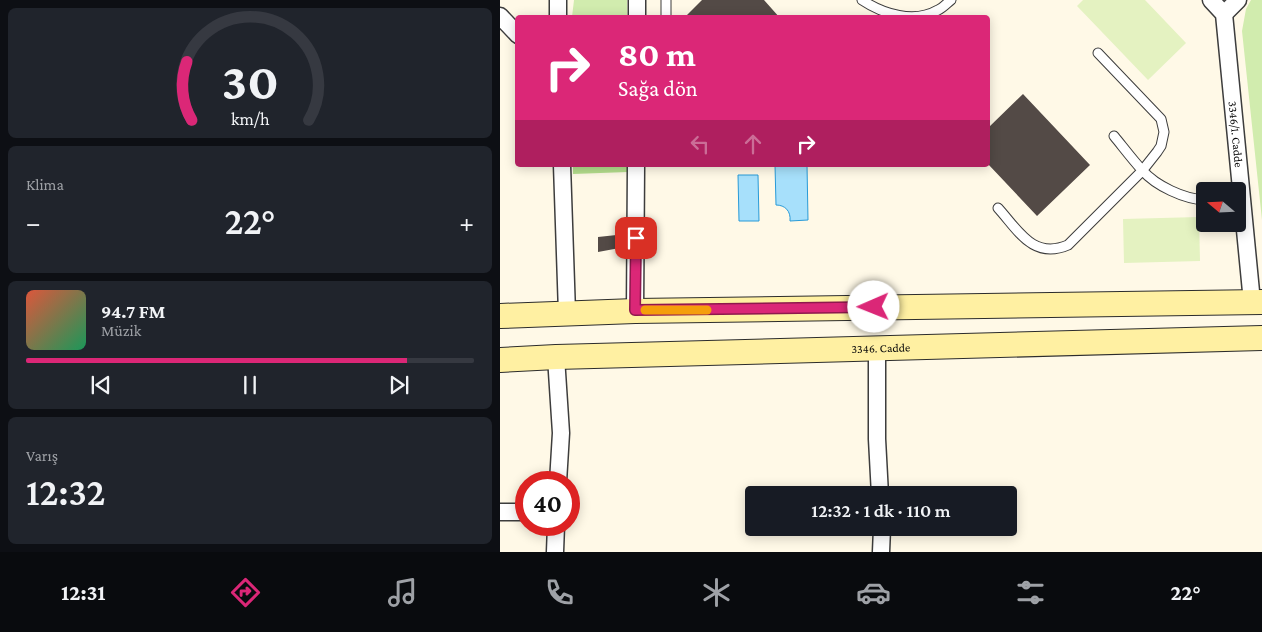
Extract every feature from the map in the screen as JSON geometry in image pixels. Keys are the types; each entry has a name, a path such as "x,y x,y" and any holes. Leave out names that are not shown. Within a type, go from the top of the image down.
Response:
{"street":[{"path":"558,0 558,15"},
{"path":"637,0 637,15"},
{"path":"1211,0 1224,14 1238,0"},
{"name":"3346/1. Cadde","path":"1224,14 1238,182"},
{"path":"500,16 515,32"},
{"path":"562,167 567,313"},
{"path":"635,310 636,167"},
{"name":"3346/1. Cadde","path":"1245,232 1257,302"},
{"path":"500,316 635,310 1257,302"},
{"name":"3346. Cadde","path":"500,360 556,356 1262,338"},
{"path":"877,349 880,486"},
{"path":"556,356 562,433 559,471"},
{"path":"500,512 515,512"},
{"path":"555,552 556,536"},
{"path":"881,552 882,536"}],"lane":[{"path":"666,0 666,15"},
{"path":"862,0 884,12 901,15"},
{"path":"920,15 938,10 951,0"},
{"path":"998,208 1028,241 1036,247 1053,250 1068,245 1142,171 1161,146 1164,132 1160,119 1098,53"},
{"path":"1114,136 1142,171 1155,181 1178,193 1196,198"}],"green space":[{"path":"574,0 627,0 627,15 572,15"},
{"path":"1083,0 1145,0 1186,43 1148,80 1077,6"},
{"path":"1251,0 1262,0 1262,220 1242,31 1246,9"},
{"path":"573,167 628,167 628,172 573,174"},
{"path":"1196,217 1196,232 1199,232 1200,261 1124,263 1123,219"}],"water":[{"path":"775,167 807,167 808,220 790,221 790,214 787,209 776,205"},
{"path":"738,175 758,175 759,221 739,221"}],"building":[{"path":"702,0 764,0 777,15 687,15"},
{"path":"1023,94 1090,165 1037,216 990,166 990,126"},
{"path":"626,234 625,247 598,252 598,237"}],"slow traffic":[{"path":"645,310 707,310"}],"route":[{"path":"636,238 635,310 874,307"}]}
